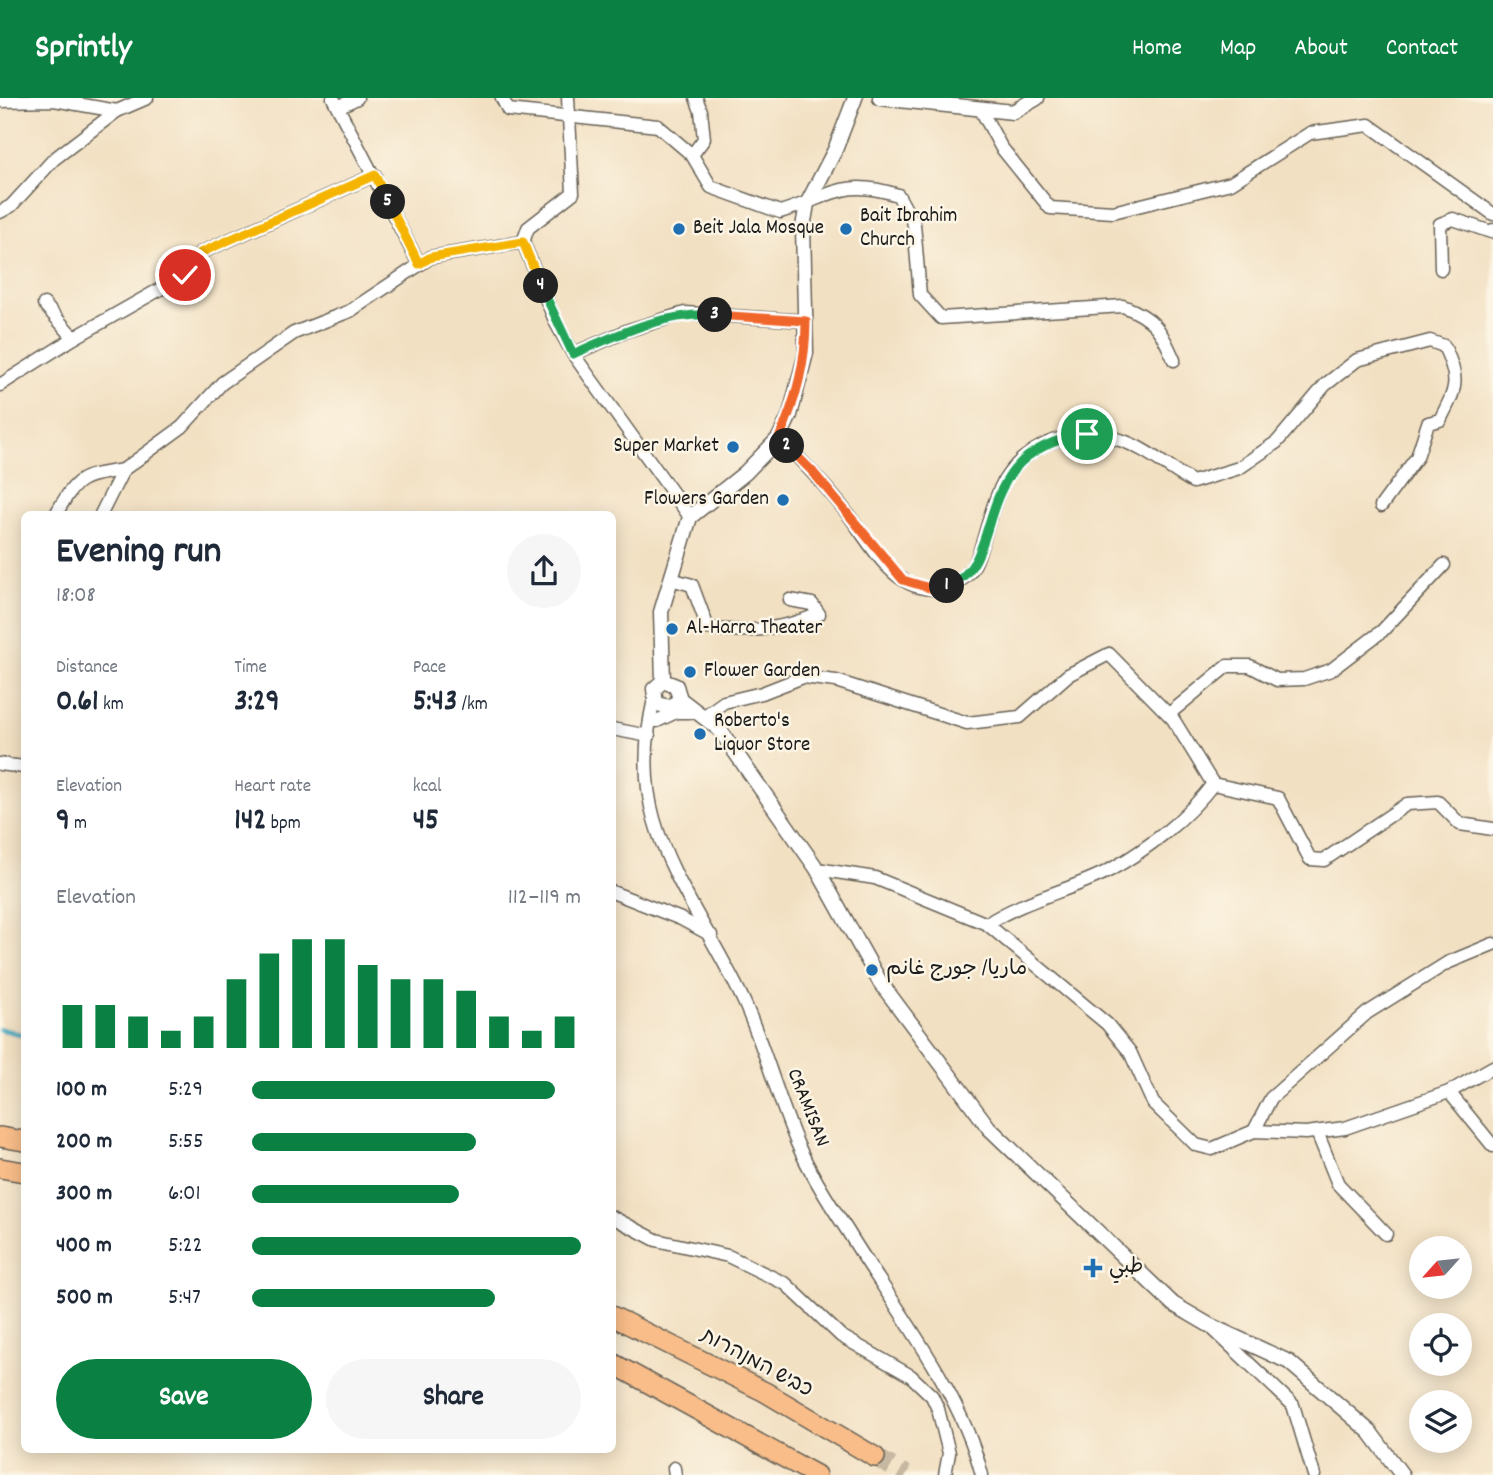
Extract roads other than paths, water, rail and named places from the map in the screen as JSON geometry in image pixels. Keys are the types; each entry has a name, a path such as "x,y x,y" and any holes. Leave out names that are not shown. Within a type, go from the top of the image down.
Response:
{"highway":[{"path":"0,1137 21,1140"},
{"path":"0,1168 21,1172"},
{"name":"כביש המנהרות","path":"616,1318 765,1392 875,1457"},
{"path":"616,1365 816,1475"}],"street":[{"path":"0,212 11,206 54,159 117,111 147,98"},
{"path":"357,98 336,103 419,264"},
{"path":"502,98 508,110 658,126 692,155 711,187 780,212 807,204 843,188 871,186 898,195 914,224 920,295 941,317 1123,306 1144,315 1163,334 1174,360"},
{"path":"568,98 573,193 528,228 523,242 556,323 573,354 690,517"},
{"path":"692,155 704,139 701,111 696,98"},
{"path":"663,681 661,612 690,517 744,473 779,438 790,415 806,353 803,227 807,204 835,150 855,98"},
{"path":"880,98 981,104 1013,112 1037,98"},
{"path":"0,101 54,100 117,111"},
{"path":"981,104 1001,147 1050,208 1113,212 1231,183 1310,133 1369,125 1493,214"},
{"path":"0,385 74,338 185,275 200,253 375,175"},
{"path":"1441,269 1440,224 1453,219 1491,232 1493,230"},
{"path":"58,511 79,480 88,475 122,470 182,427 222,383 294,333 350,311 431,257 523,242"},
{"path":"44,304 74,338"},
{"path":"573,354 629,330 685,313 806,321"},
{"path":"779,438 812,471 903,580 936,590 962,581 976,563 988,520 1005,481 1028,454 1039,448 1060,438 1087,434 1119,439 1193,482 1215,477 1239,468 1277,442 1325,384 1357,360 1430,341 1444,346 1456,373 1455,390 1440,419 1428,423 1417,457 1381,506"},
{"path":"102,511 122,470"},
{"path":"1169,714 1227,666 1250,666 1277,680 1304,679 1331,670 1382,631 1444,565"},
{"path":"671,579 692,584 708,628 734,632 806,620 819,614 812,604 790,600"},
{"path":"657,722 676,712 700,714 724,702 762,693 803,677 846,684 967,723 1020,718 1068,675 1109,654 1169,714 1213,784 1278,799 1310,859 1324,860 1407,804 1438,802 1460,824 1493,830"},
{"path":"663,681 654,689 654,699 661,707 676,703 700,714 719,729 817,869 880,982 989,1128 1173,1304 1209,1325 1289,1362 1370,1433 1402,1475"},
{"path":"616,730 649,736 657,722 676,703 676,686 663,681"},
{"name":"CRAMISAN","path":"654,699 648,725 645,769 654,820 679,877 745,1004 798,1144 846,1229 950,1397 977,1456 982,1475"},
{"path":"0,764 21,767"},
{"path":"987,924 1006,912 1110,870 1194,809 1213,784"},
{"path":"817,869 875,878 987,924 1107,1024 1130,1052 1153,1103 1196,1145 1212,1149 1254,1132 1317,1132 1345,1128 1449,1092 1493,1067"},
{"path":"616,894 681,919 711,935"},
{"path":"1254,1132 1270,1098 1367,1013 1447,962 1493,944"},
{"path":"1449,1092 1493,1146"},
{"path":"1317,1132 1338,1184 1386,1234"},
{"path":"616,1219 656,1240 728,1256 786,1284 841,1336 911,1376 932,1396 938,1409 949,1453 945,1475"},
{"path":"1209,1325 1293,1405 1314,1475"}],"waterway":[{"path":"0,1029 21,1034"}],"tunnel":[{"path":"875,1457 906,1475"}],"place":[{"name":"Beit Jala Mosque","path":"679,229"},
{"name":"Bait Ibrahim Church","path":"846,229"},
{"name":"Super Market","path":"733,447"},
{"name":"Flowers Garden","path":"783,500"},
{"name":"Al-Harra Theater","path":"672,629"},
{"name":"Flower Garden","path":"690,672"},
{"name":"Roberto's Liquor Store","path":"700,734"},
{"name":"ماريا/ جورج غانم","path":"872,970"},
{"name":"طبي","path":"1093,1268"}]}
